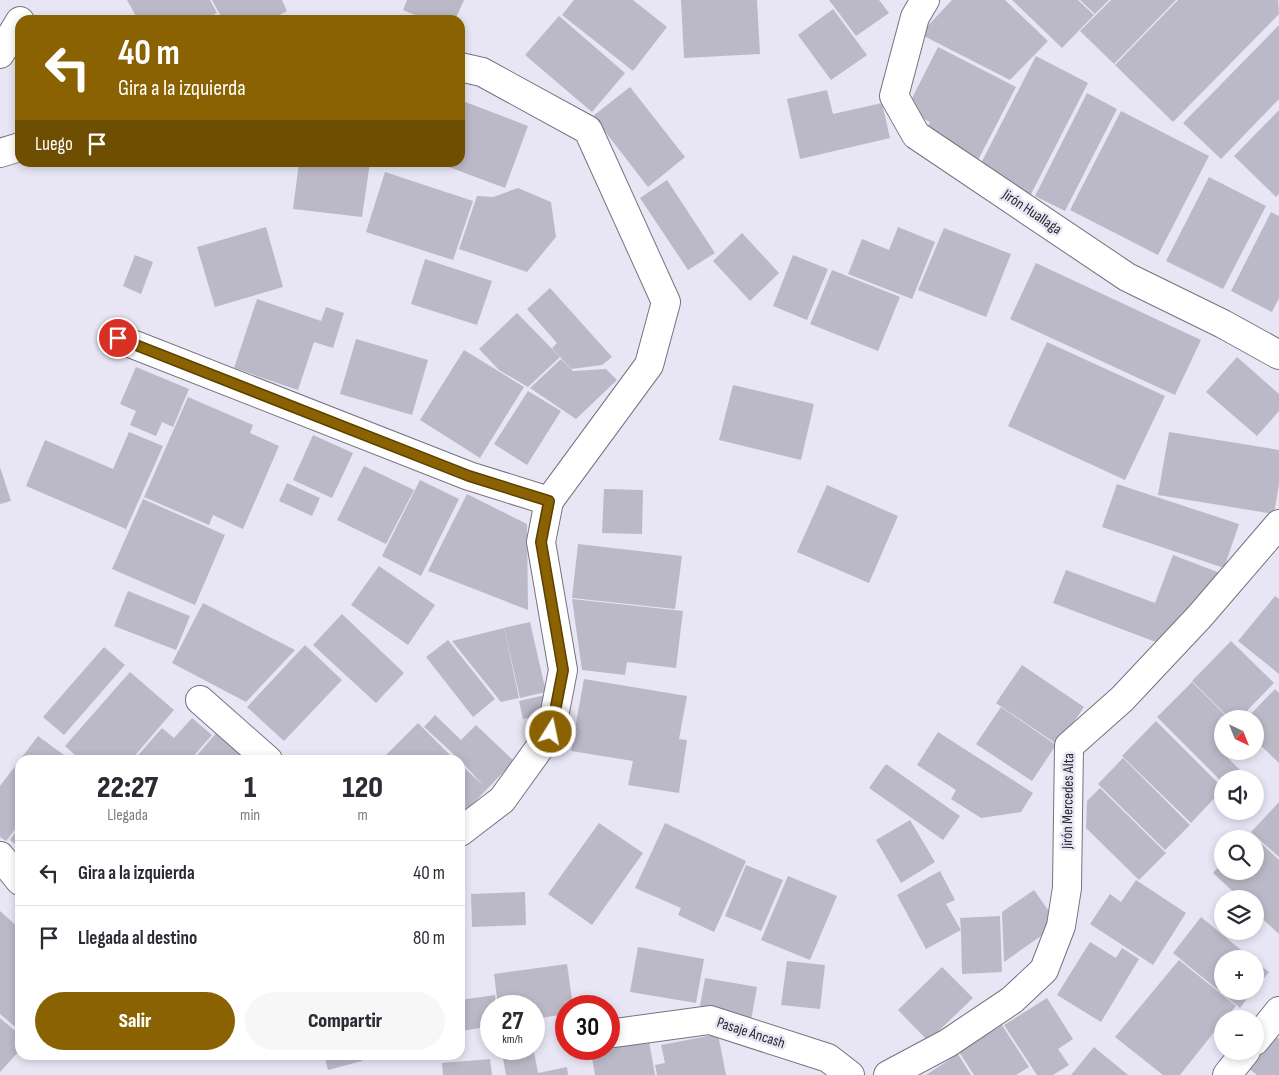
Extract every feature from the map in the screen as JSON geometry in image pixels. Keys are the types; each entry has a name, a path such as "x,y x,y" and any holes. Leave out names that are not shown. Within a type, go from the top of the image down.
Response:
{"street":[{"path":"23,15 33,0"},
{"name":"Jirón Huallaga","path":"924,0 916,17 894,96 916,135 1127,277 1223,324 1279,355"},
{"path":"0,54 15,28"},
{"path":"465,67 482,72 588,130 666,302 649,365 549,501 541,542 563,670 551,732 502,800 465,828"},
{"path":"0,153 15,148"},
{"path":"118,338 469,476 549,501"},
{"name":"Jirón Mercedes Alta","path":"888,1075 948,1043 1012,1000 1044,970 1061,926 1067,888 1069,746 1122,699 1200,616 1279,524"},
{"path":"200,700 262,755"},
{"path":"0,856 15,876"},
{"path":"1264,1030 1279,1011"},
{"name":"Pasaje Áncash","path":"620,1032 710,1020 828,1058 850,1075"},
{"path":"1227,1075 1239,1060"}],"building":[{"path":"127,0 210,0 217,13 213,15 135,15"},
{"path":"212,0 282,0 287,11 279,15 220,15"},
{"path":"407,0 464,0 457,15 415,15 403,10"},
{"path":"574,0 633,0 667,27 633,71 562,15"},
{"path":"681,0 757,0 760,54 684,58"},
{"path":"829,0 879,0 889,13 856,36"},
{"path":"952,0 1005,0 1048,41 1010,80 920,34"},
{"path":"1012,0 1078,0 1094,15 1062,48"},
{"path":"1080,0 1109,0 1095,14"},
{"path":"1111,0 1176,0 1114,64 1080,31"},
{"path":"1178,0 1278,0 1279,14 1173,122 1115,65"},
{"path":"833,9 867,55 831,80 798,35"},
{"path":"559,16 625,73 592,112 525,55"},
{"path":"1279,25 1279,99 1221,159 1183,123"},
{"path":"938,47 1016,87 977,162 924,134 930,122 906,110"},
{"path":"1036,56 1088,83 1029,198 977,171"},
{"path":"630,87 685,157 648,187 593,116"},
{"path":"827,90 833,114 882,103 890,138 800,159 787,99"},
{"path":"1087,93 1117,109 1065,211 1035,196"},
{"path":"465,102 528,126 505,188 449,167 465,167"},
{"path":"1279,110 1279,194 1276,197 1234,156"},
{"path":"1121,111 1209,156 1158,255 1070,210"},
{"path":"298,167 369,167 362,217 293,209"},
{"path":"385,172 473,201 453,260 366,232"},
{"path":"1209,177 1266,206 1223,289 1166,261"},
{"path":"667,180 715,253 688,270 640,198"},
{"path":"518,188 551,202 556,237 527,272 459,249 477,196 493,197"},
{"path":"1271,212 1279,216 1279,298 1272,312 1231,291"},
{"path":"266,227 283,287 215,307 197,247"},
{"path":"898,227 935,242 912,299 848,274 862,239 889,250"},
{"path":"944,228 1011,254 986,317 918,290"},
{"path":"742,233 779,273 750,301 713,261"},
{"path":"135,255 153,262 141,294 123,286"},
{"path":"793,255 828,269 807,320 773,306"},
{"path":"425,259 492,281 477,325 411,304"},
{"path":"1036,263 1201,340 1175,395 1010,319"},
{"path":"832,270 900,297 878,351 810,324"},
{"path":"550,288 612,357 602,365 571,369 552,348 557,343 527,309"},
{"path":"257,299 321,321 326,307 344,313 333,348 314,342 298,390 234,368"},
{"path":"517,313 560,357 528,387 499,370 479,349"},
{"path":"356,339 428,360 412,415 340,394"},
{"path":"1047,342 1165,396 1125,480 1008,426"},
{"path":"464,350 524,387 480,458 420,420"},
{"path":"1237,357 1279,394 1279,411 1257,436 1206,392"},
{"path":"561,359 573,371 606,369 617,380 576,419 530,388"},
{"path":"136,367 189,389 173,427 162,422 156,436 130,425 136,411 120,404"},
{"path":"733,385 814,404 801,460 719,440"},
{"path":"528,391 561,411 527,465 494,444"},
{"path":"188,397 253,425 250,433 279,446 243,529 213,515 209,525 144,497"},
{"path":"129,432 163,446 126,529 26,486 45,440 113,469"},
{"path":"1169,432 1279,450 1279,484 1274,514 1158,495"},
{"path":"313,435 353,453 332,498 293,480"},
{"path":"364,466 414,490 386,544 337,520"},
{"path":"0,467 11,501 0,504"},
{"path":"420,480 459,499 421,576 382,556"},
{"path":"287,483 320,498 312,516 279,501"},
{"path":"1117,484 1239,524 1224,568 1102,527"},
{"path":"827,485 898,516 869,583 797,552"},
{"path":"604,489 643,490 642,534 602,533"},
{"path":"467,494 527,524 528,610 428,571"},
{"path":"143,499 225,535 195,605 112,569"},
{"path":"578,544 682,556 675,609 572,598"},
{"path":"1173,555 1220,573 1169,647 1053,603 1066,570 1155,603"},
{"path":"379,566 435,605 408,645 351,605"},
{"path":"128,591 190,616 176,650 114,626"},
{"path":"1275,596 1279,599 1279,674 1238,641"},
{"path":"572,599 683,611 676,668 627,662 625,675 582,670"},
{"path":"203,603 295,650 246,702 172,663"},
{"path":"342,614 404,673 376,703 313,645"},
{"path":"530,622 546,692 520,698 504,628"},
{"path":"504,628 519,698 501,702 452,641"},
{"path":"448,640 495,699 473,717 426,657"},
{"path":"1231,641 1274,683 1248,710 1221,710 1192,681"},
{"path":"305,645 342,680 284,741 247,707"},
{"path":"104,647 125,665 64,735 43,717"},
{"path":"1022,665 1084,707 1058,745 996,703"},
{"path":"130,672 174,710 135,755 75,755 65,746"},
{"path":"584,679 687,696 679,739 687,740 679,793 628,785 633,761 571,751"},
{"path":"1192,682 1220,710 1214,710 1214,760 1230,760 1240,770 1214,770 1214,774 1157,717"},
{"path":"1275,689 1279,693 1279,763 1264,749 1264,710 1255,710"},
{"path":"545,695 549,714 523,719 519,701"},
{"path":"1001,707 1056,745 1032,781 976,744"},
{"path":"435,715 461,740 476,725 514,761 465,812 465,769 483,785 465,765 465,755 455,755 424,727"},
{"path":"192,718 212,735 194,755 138,755 162,728 174,738"},
{"path":"1156,721 1214,779 1214,799 1191,823 1122,756"},
{"path":"418,723 450,755 386,755"},
{"path":"218,731 246,755 197,755"},
{"path":"938,732 1033,793 1021,812 981,818 951,799 956,790 917,765"},
{"path":"38,736 64,755 24,755"},
{"path":"1123,758 1190,825 1165,850 1098,784"},
{"path":"886,764 960,816 943,840 869,788"},
{"path":"15,766 15,829 6,841 0,837 0,786"},
{"path":"1100,788 1166,853 1139,880 1086,828 1087,801"},
{"path":"1279,802 1279,857 1264,844 1264,830 1253,830"},
{"path":"910,820 935,862 901,883 876,840"},
{"path":"599,823 643,853 592,925 548,894"},
{"path":"665,823 746,861 714,932 678,915 681,908 635,888"},
{"path":"15,833 15,844 10,840"},
{"path":"1264,846 1279,860 1279,934 1264,920 1264,890 1231,890 1221,880 1264,880"},
{"path":"746,865 783,880 761,931 725,916"},
{"path":"940,871 955,900 946,904 961,930 926,949 897,895"},
{"path":"788,876 837,896 810,960 761,940"},
{"path":"1136,880 1186,913 1153,965 1090,924 1110,894 1121,902"},
{"path":"1034,890 1058,924 1004,962 1002,912"},
{"path":"525,892 526,925 472,927 471,894"},
{"path":"0,911 15,924 15,1027 0,1014"},
{"path":"1000,916 1002,972 962,974 960,918"},
{"path":"1201,917 1214,928 1214,940 1229,940 1241,950 1214,950 1214,987 1173,953"},
{"path":"1090,942 1116,958 1122,948 1139,959 1101,1022 1057,995"},
{"path":"638,947 704,959 696,1003 630,992"},
{"path":"1179,960 1214,988 1214,1000 1229,1000 1236,1006 1233,1010 1214,1010 1214,1032 1180,1075 1163,1075 1115,1037"},
{"path":"787,961 825,965 820,1009 781,1005"},
{"path":"567,964 571,995 555,995 555,1016 545,1017 545,995 497,995 494,974"},
{"path":"942,967 973,998 928,1041 898,1010"},
{"path":"1264,968 1269,972 1264,978"},
{"path":"705,978 757,987 750,1026 698,1017"},
{"path":"480,997 480,1028 465,1030 465,999"},
{"path":"1047,998 1073,1039 1058,1049 1069,1065 1053,1075 1037,1075 1004,1025"},
{"path":"1230,1000 1246,1000 1240,1008"},
{"path":"0,1018 15,1031 15,1056 0,1072"},
{"path":"1002,1025 1029,1067 1016,1075 974,1075 959,1052"},
{"path":"1269,1031 1279,1039 1279,1075 1257,1075 1242,1063 1245,1060 1264,1060 1264,1037"},
{"path":"718,1034 726,1075 657,1075 655,1065 665,1063 661,1045"},
{"path":"649,1041 655,1075 595,1075 592,1060 620,1060 620,1046"},
{"path":"1094,1047 1128,1075 1071,1075"},
{"path":"958,1054 971,1075 926,1075"},
{"path":"325,1060 362,1060 362,1061 328,1070"},
{"path":"490,1060 492,1075 443,1075 442,1063"},
{"path":"503,1060 536,1060 538,1073 567,1067 568,1075 506,1075"}],"route":[{"path":"118,338 469,476 549,501 541,542 563,670 551,732"}]}
